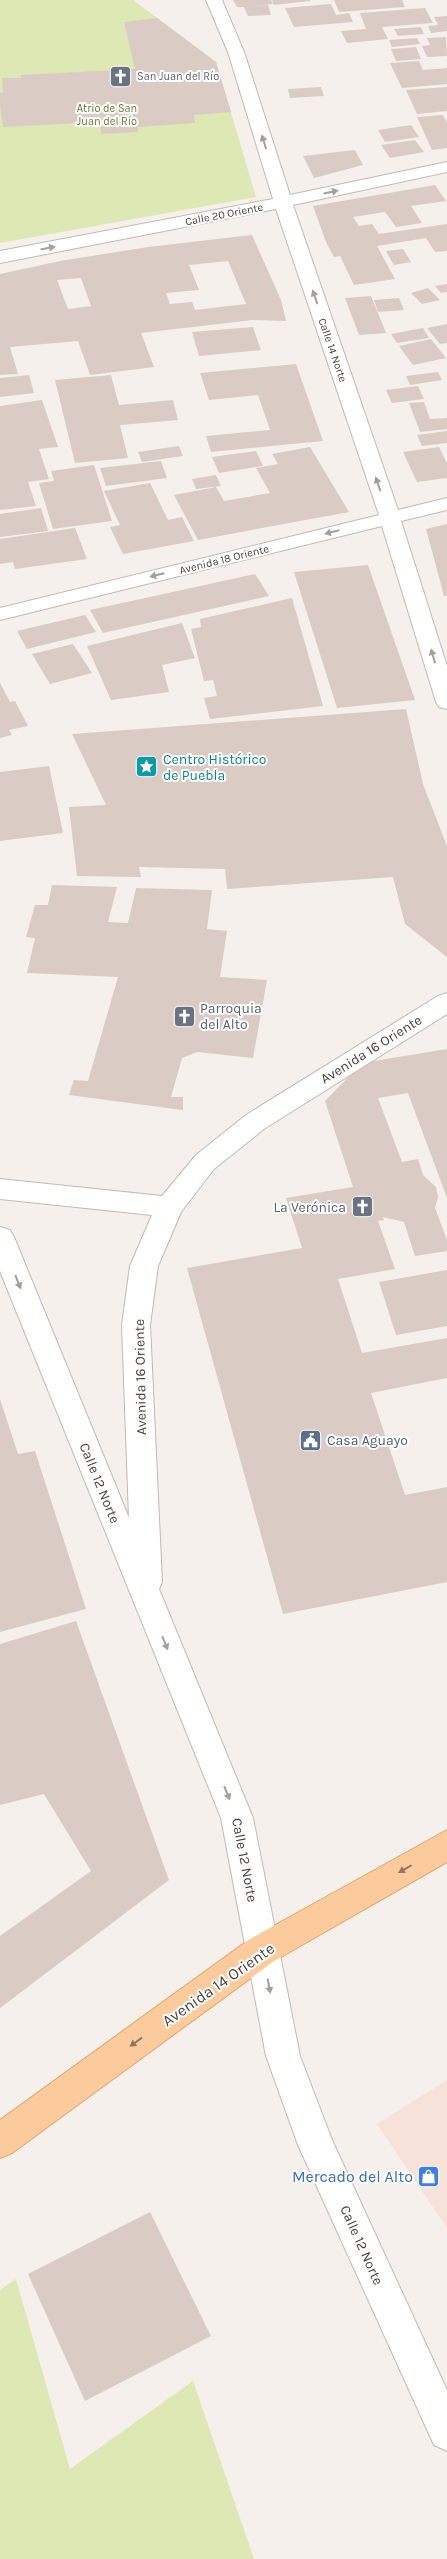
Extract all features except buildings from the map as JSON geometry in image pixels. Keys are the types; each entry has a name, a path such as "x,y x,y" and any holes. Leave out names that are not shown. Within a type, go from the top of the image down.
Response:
{"main road":[{"name":"Avenida 14 Oriente","path":"0,2141 262,1950 447,1845"}],"street":[{"name":"Calle 14 Norte","path":"214,0 236,52 283,202 390,518 447,702"},
{"name":"Calle 20 Oriente","path":"0,257 283,202 447,167"},
{"name":"Avenida 18 Oriente","path":"0,614 447,504"},
{"name":"Avenida 16 Oriente","path":"148,1601 136,1325 144,1266 169,1206 205,1162 255,1122 447,1002"},
{"path":"0,1189 169,1206"},
{"name":"Calle 12 Norte","path":"0,1237 237,1818 283,2056 316,2145 447,2432"}],"shaded area":[{"name":"Mercado del Alto","path":"447,2080 447,2228 377,2124"}],"green space":[{"name":"Atrio de San Juan del Río","path":"0,0 133,0 216,62 256,197 0,243"},
{"path":"16,2279 70,2469 193,2381 254,2559 0,2559 0,2290"}],"place":[{"name":"San Juan del Río","path":"121,76"},
{"name":"Centro Histórico de Puebla","path":"147,767"},
{"name":"Parroquia del Alto","path":"184,1016"},
{"name":"La Verónica","path":"362,1207"},
{"name":"Casa Aguayo","path":"311,1440"},
{"name":"Mercado del Alto","path":"429,2176"}]}
